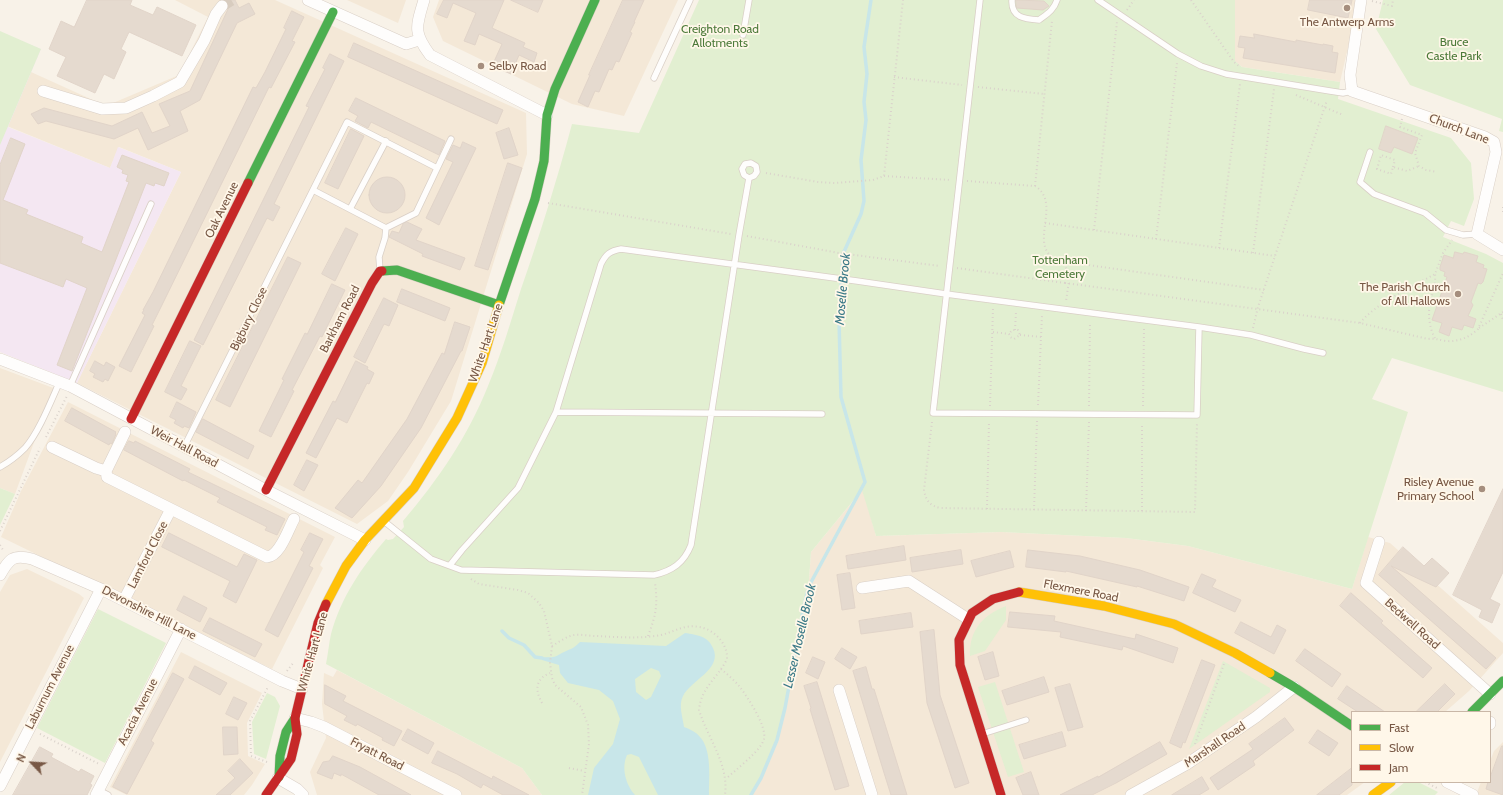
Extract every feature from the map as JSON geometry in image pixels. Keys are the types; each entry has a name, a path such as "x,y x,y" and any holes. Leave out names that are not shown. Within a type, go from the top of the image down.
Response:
{"main road":[{"name":"White Hart Lane","path":"278,778 280,756 286,732 296,718 318,623 327,604 346,566 365,540 414,488 457,418 482,363 499,305 535,200 544,161 547,115 555,89 594,0"},
{"name":"Oak Avenue","path":"132,419 333,12"},
{"path":"380,271 397,270 499,305"},
{"name":"Barkham Road","path":"266,490 372,283 380,271"},
{"name":"Flexmere Road","path":"1001,795 960,665 959,640 972,612 993,599 1020,592 1104,606 1174,624 1229,650 1294,687 1351,725"},
{"path":"1477,711 1503,680"},
{"path":"266,795 278,778"},
{"path":"1373,795 1390,783"}],"street":[{"path":"308,0 406,44 419,40"},
{"path":"424,0 417,23 419,40 430,55 547,115"},
{"path":"1352,91 1350,75 1361,0"},
{"path":"43,91 102,109 126,108 153,96 180,82 204,41 216,14 222,6"},
{"name":"Church Lane","path":"1352,91 1491,139 1494,142 1496,152 1477,234"},
{"path":"1477,234 1503,250"},
{"name":"Weir Hall Road","path":"0,359 66,387 132,419 266,490 365,540"},
{"path":"106,474 125,432"},
{"name":"Lamford Close","path":"48,444 266,557 271,557 278,551 294,519"},
{"name":"Lamford Close","path":"124,600 171,509"},
{"name":"Bedwell Road","path":"1379,541 1366,583 1490,694"},
{"name":"Devonshire Hill Lane","path":"0,575 9,561 14,558 27,558 101,589 282,681 302,689"},
{"path":"862,588 909,581 968,619"},
{"name":"Laburnum Avenue","path":"0,786 101,589"},
{"name":"Acacia Avenue","path":"101,793 181,629"},
{"name":"Marshall Road","path":"1131,795 1187,764 1256,717 1294,687"},
{"path":"839,690 872,795"},
{"name":"Fryatt Road","path":"296,718 324,727 456,795"},
{"path":"278,778 303,795"},
{"path":"1449,783 1467,794"}],"lane":[{"path":"654,78 690,0"},
{"path":"743,35 749,0"},
{"path":"980,0 933,413 1197,415 1200,327"},
{"path":"1012,0 1011,4 1017,15 1022,18 1039,20 1050,12 1056,5 1057,0"},
{"path":"1098,0 1178,54 1213,71 1343,93 1352,91"},
{"name":"Bigbury Close","path":"184,447 348,122 437,168"},
{"path":"386,228 416,213 451,139"},
{"path":"350,209 386,141"},
{"path":"1370,152 1360,182 1368,190 1380,197 1425,213 1446,230 1463,235 1477,234"},
{"path":"751,163 756,166 757,172 754,176 749,178 744,175 742,170 745,164 751,163"},
{"path":"383,521 430,559 461,570 654,576 666,572 684,560 692,545 749,178"},
{"path":"313,190 386,228"},
{"path":"0,467 12,460 25,447 43,418 66,387 151,204"},
{"path":"380,271 379,257 385,238 386,228"},
{"path":"450,565 518,488 556,412 602,264 606,255 612,250 621,249 856,280 946,294 1017,302 1200,327 1251,335 1323,353"},
{"path":"556,412 822,414"},
{"path":"125,432 132,419"},
{"path":"294,519 299,507"},
{"path":"981,735 1026,720"}],"path":[{"path":"884,176 903,0"},
{"path":"1094,230 1121,15 1134,0"},
{"path":"1191,0 1234,62"},
{"path":"1366,0 1392,6 1393,0"},
{"path":"1035,186 1052,20 1050,12"},
{"path":"1156,239 1178,54"},
{"path":"1219,248 1241,76"},
{"path":"1253,253 1274,82"},
{"path":"1251,335 1258,308 1330,91"},
{"path":"1296,95 1343,115"},
{"path":"1403,118 1400,127 1422,135 1415,153 1419,166 1426,170 1437,172"},
{"path":"1381,155 1395,160 1393,166 1390,174 1376,168 1381,155"},
{"path":"1393,166 1407,171 1419,166"},
{"path":"757,172 818,182 835,183 873,180 884,176 1035,186 1043,193 1046,199 1047,205 1043,237 1047,251 1054,259 1264,290"},
{"path":"535,200 550,204 839,253 1258,308 1360,323 1428,339 1435,338 1449,341 1456,340 1470,335 1502,313 1503,320"},
{"path":"1503,207 1503,213"},
{"path":"1045,223 1275,256"},
{"path":"1435,338 1431,332 1430,304 1436,281 1435,274 1443,253 1455,233"},
{"path":"1060,261 1065,264 1069,281 1065,309"},
{"path":"1478,329 1503,273"},
{"path":"1360,323 1365,317 1395,296 1435,274"},
{"path":"1015,330 1017,302"},
{"path":"1009,334 1012,330 1015,330"},
{"path":"1015,330 1018,330 1020,335"},
{"path":"993,332 1009,334 1010,337 1014,339 1020,335 1042,337"},
{"path":"48,444 66,387"},
{"path":"933,413 924,490 925,498 935,507 1195,512 1197,415"},
{"path":"0,531 40,448"},
{"path":"0,545 3,550"},
{"path":"461,570 468,578 479,584 528,593 539,603 544,611 552,646 550,655 550,673 555,685 581,707 586,718 589,734 582,795"},
{"path":"648,636 656,610 657,598 654,576"},
{"path":"552,646 574,635 662,635 681,627 690,626 707,629 717,636 724,646 727,653 727,659 704,691 699,710 721,761 726,779 725,795"},
{"path":"1187,764 1229,650"},
{"path":"721,669 738,685 751,706 763,728 764,739 754,754 726,779"},
{"path":"542,703 538,696 537,684 542,676 550,673"},
{"path":"268,687 250,721 251,756 268,763"},
{"path":"40,734 104,767"},
{"path":"569,768 584,771"}],"shaded area":[{"path":"175,0 275,0 526,113 527,154 451,401 408,472 388,501 357,524 77,383 181,172 119,147 110,168 7,126 31,72 106,106 179,75 208,17"},
{"path":"347,0 406,0 398,23"},
{"path":"439,0 678,0 624,116 572,104 443,41 433,17"},
{"path":"1235,0 1359,0 1340,82 1242,67 1235,61"},
{"path":"0,32 41,49 8,127 110,168 118,147 181,172 77,383 0,352"},
{"path":"0,368 56,389 43,418 15,494 0,488"},
{"path":"68,402 335,537 320,565 323,568 272,669 1,537 21,491"},
{"path":"863,489 876,536 1001,532 1126,538 1188,546 1352,589 1368,537 1390,543 1503,643 1503,653 1469,691 1446,711 1351,711 1351,783 1364,783 1347,795 752,795 777,740 807,607 811,552"},
{"path":"27,569 79,594 84,598 0,762 0,592 10,575"},
{"path":"181,652 262,693 247,723 248,756 265,764 244,795 127,795 110,787"},
{"path":"337,670 522,768 542,795 317,795 310,772 326,738 322,704 324,673 333,677"},
{"path":"1503,742 1503,795 1476,795 1481,783 1491,783 1491,758 1494,751"}],"green space":[{"name":"Tottenham Cemetery","path":"699,0 1235,0 1235,61 1242,67 1340,82 1338,99 1451,138 1471,163 1474,199 1464,226 1451,221 1443,237 1486,254 1503,263 1503,392 1392,358 1372,399 1408,412 1352,589 1188,546 1126,538 1001,532 876,536 862,490 811,552 807,607 777,740 752,795 542,795 522,768 326,664 330,637 340,607 353,583 386,539 393,539 404,527 403,521 428,490 451,457 462,440 480,404 506,338 548,207 572,124 639,133"},
{"name":"Bruce Castle Park","path":"1383,0 1503,0 1503,132 1499,131 1502,119 1410,85 1376,29"},
{"path":"0,31 41,49 0,145"},
{"path":"0,488 15,494 0,525"},
{"path":"1006,606 1006,620 985,651 970,656 972,638 979,625 991,614"},
{"path":"98,609 166,643 105,763 37,728"},
{"path":"1223,661 1270,688 1270,692 1189,749"},
{"path":"995,682 1024,772 1008,777 978,687"},
{"path":"267,693 275,697 280,706 266,759 254,754 252,722"},
{"path":"1404,783 1420,783 1438,792 1435,795 1389,795"}],"water":[{"path":"685,633 698,635 708,641 713,648 715,655 714,662 705,674 687,690 681,703 684,727 698,735 704,743 706,749 709,764 709,795 658,795 639,757 631,754 627,755 625,760 625,776 635,795 588,795 594,768 613,744 620,719 613,701 599,690 568,683 560,673 559,665 542,660 543,657 556,656 576,646 580,642 666,646","holes":["651,668 659,671 661,676 651,697 646,700 636,692 635,679"]}],"building":[{"path":"87,0 132,0 130,5 153,15 157,7 196,25 182,56 129,32 121,49 126,52 114,79 104,74 95,93 57,76 66,57 49,49 61,21 74,27"},
{"path":"225,0 235,0 239,8 249,3 255,14 237,23 200,100 180,111 188,131 148,150 138,128 114,139 46,121 38,124 31,114 44,108 112,126 142,112 152,133 170,126 159,104 190,91 229,7"},
{"path":"444,0 504,0 492,28 525,43 523,47 537,53 534,62 519,55 511,74 492,66 502,44 479,34 475,45 464,41 476,13 453,3 447,18 437,14"},
{"path":"511,0 543,0 538,12"},
{"path":"623,0 644,0 630,32 632,33 619,62 616,61 612,70 609,69 599,92 595,91 588,107 578,102"},
{"path":"1016,0 1044,1 1049,6 1043,10 1017,8"},
{"path":"1310,0 1352,0 1348,18 1308,10"},
{"path":"292,11 304,17 292,41 295,42 271,88 269,87 152,325 154,326 131,372 119,366 145,315 142,313 143,310 253,87 256,88 265,72 286,29 284,28"},
{"path":"1254,34 1296,42 1296,40 1333,46 1332,52 1338,53 1335,73 1243,58 1245,48 1238,47 1240,36 1254,38"},
{"path":"354,43 503,110 497,124 348,57"},
{"path":"330,54 344,61 274,204 280,207 273,221 267,218 203,345 194,340 309,107 306,106 325,69 323,68"},
{"path":"356,98 445,141 439,155 371,122 368,128 355,121 358,116 349,111"},
{"path":"1386,126 1418,138 1412,154 1394,147 1391,153 1379,149"},
{"path":"509,128 518,155 504,159 496,133"},
{"path":"351,129 364,136 338,189 325,183"},
{"path":"11,138 25,144 3,200 28,210 26,214 83,237 81,243 102,252 129,182 126,181 128,175 122,173 123,170 117,167 122,155 169,173 164,186 155,183 154,186 146,183 72,371 57,365 87,288 66,279 63,287 0,263 0,165"},
{"path":"463,142 476,148 439,225 426,218 453,162 446,159 453,145 460,148"},
{"path":"508,163 522,168 488,270 475,266"},
{"path":"390,177 400,182 404,188 404,202 400,208 394,212 384,213 374,208 370,202 369,192 374,182 380,178"},
{"path":"407,222 422,229 416,240 465,258 460,270 422,256 423,254 389,237 392,231 399,233 403,224"},
{"path":"346,228 358,234 335,281 322,274"},
{"name":"The Parish Church of All Hallows","path":"1455,252 1463,254 1464,252 1478,256 1476,262 1484,265 1483,268 1487,269 1483,282 1481,284 1478,283 1471,302 1473,305 1468,316 1476,319 1473,328 1464,325 1462,330 1452,327 1449,336 1439,332 1442,323 1432,320 1447,277 1444,276 1445,272 1440,270 1444,255 1453,258"},
{"path":"288,257 301,263 230,407 216,400"},
{"path":"332,284 345,290 322,337 320,336 292,390 294,391 271,437 259,431 284,380 282,379"},
{"path":"402,289 450,308 445,321 397,302"},
{"path":"384,298 398,305 389,326 384,324 365,363 354,357"},
{"path":"455,322 470,327 462,351 421,428 381,486 352,518 335,508 358,480 362,483 407,419 442,353 444,354"},
{"path":"190,341 201,346 181,386 187,389 181,400 165,392"},
{"path":"95,361 104,366 106,362 115,367 108,381 105,379 103,382 93,377 95,374 90,371"},
{"path":"356,361 368,367 367,369 374,373 369,384 367,383 347,423 337,418 316,458 306,453"},
{"path":"177,402 196,412 189,428 184,426 183,428 174,423 176,420 170,417"},
{"path":"72,408 116,432 112,444 110,443 109,445 65,421"},
{"path":"203,419 254,446 248,459 196,432"},
{"path":"129,441 134,443 135,441 190,469 188,472 285,519 277,535 265,530 267,527 217,502 220,498 184,480 183,481 124,450"},
{"path":"307,460 318,465 304,491 294,485"},
{"path":"1503,489 1503,572 1490,599 1500,604 1492,623 1479,617 1482,610 1453,595"},
{"path":"169,533 237,567 244,554 257,560 236,603 223,596 230,581 162,547"},
{"path":"310,533 323,539 309,566 313,568 278,637 265,630 304,552 301,550"},
{"path":"904,546 906,560 848,569 846,556"},
{"path":"1403,547 1424,566 1432,558 1449,573 1436,587 1391,566 1496,658 1486,669 1379,575"},
{"path":"961,550 963,564 912,572 910,558"},
{"path":"1028,550 1080,556 1140,570 1189,587 1184,601 1137,586 1066,571 1026,567"},
{"path":"1010,551 1014,567 976,577 971,561"},
{"path":"850,573 855,608 842,610 837,575"},
{"path":"1202,574 1216,580 1212,587 1241,600 1235,612 1193,593"},
{"path":"1351,593 1383,621 1381,623 1432,668 1423,678 1340,606"},
{"path":"184,596 207,608 200,622 177,610"},
{"path":"1010,612 1055,616 1054,621 1135,639 1136,634 1178,648 1173,663 1123,646 1122,650 1060,637 1061,632 1008,627"},
{"path":"911,613 913,627 861,634 859,621"},
{"path":"210,618 262,644 255,657 203,631"},
{"path":"1241,622 1271,637 1277,625 1286,630 1274,654 1235,633"},
{"path":"934,630 940,695 969,783 955,788 927,703 920,632"},
{"path":"842,648 857,657 850,669 835,659"},
{"path":"1305,649 1341,674 1332,687 1296,661"},
{"path":"993,652 999,676 985,680 978,657"},
{"path":"813,657 825,662 818,679 806,673"},
{"path":"1202,660 1215,665 1185,743 1183,742 1181,748 1170,743"},
{"path":"195,666 227,683 220,695 189,678"},
{"path":"866,667 907,795 891,795 853,671"},
{"path":"173,673 184,679 151,741 154,743 127,794 113,787"},
{"path":"1044,677 1049,692 1007,705 1002,691"},
{"path":"817,682 849,786 835,790 804,686"},
{"path":"1070,684 1083,727 1068,731 1055,688"},
{"path":"1445,684 1455,694 1438,711 1417,711"},
{"path":"325,685 346,696 343,701 402,731 394,746 382,740 383,738 357,724 356,726 344,720 347,716 325,704"},
{"path":"1347,686 1384,711 1356,711 1338,699"},
{"path":"234,697 247,703 238,720 226,714"},
{"path":"1285,718 1294,730 1253,761 1255,765 1218,790 1210,778 1253,749 1249,744"},
{"path":"223,727 237,727 238,754 224,755"},
{"path":"408,729 434,743 428,754 402,740"},
{"path":"1318,730 1338,743 1329,756 1309,743"},
{"path":"1062,732 1066,746 1024,759 1019,745"},
{"path":"1160,742 1167,754 1116,783 1092,795 1060,795 1098,777"},
{"path":"1503,746 1503,795 1486,789 1488,783 1491,783 1491,775"},
{"path":"40,747 53,754 51,757 79,772 81,769 94,776 90,784 92,785 87,795 13,795"},
{"path":"438,751 492,779 493,776 529,795 503,795 483,784 481,788 457,774 432,763"},
{"path":"333,756 360,767 411,795 379,795 341,774 341,776 334,773 332,779 317,773 323,762 329,761"},
{"path":"240,759 253,773 230,795 216,795 235,778 228,771"},
{"path":"1351,769 1352,785 1339,795 1317,795"},
{"path":"1031,772 1039,795 1023,795 1016,778"},
{"path":"1202,777 1209,789 1199,795 1172,795"}],"waterway":[{"name":"Moselle Brook","path":"751,795 761,778 777,740 785,708 804,605 809,586 865,482 841,397 839,320 843,254 861,214 864,201 861,160 866,120 864,102 867,74 864,47 871,0"},
{"path":"502,631 509,638 524,645 535,657 542,658"}],"tunnel":[{"path":"222,6 232,0"}],"traffic: fast":[{"path":"499,305 535,199 544,161 547,115 555,89 595,0"},
{"path":"248,183 333,12"},
{"path":"382,271 397,270 499,305"},
{"path":"1270,673 1294,687 1351,725"},
{"path":"1473,711 1503,681"},
{"path":"279,777 280,756 286,732 295,718"}],"traffic: slow":[{"path":"326,604 346,566 365,540 414,488 457,418 482,363 499,305"},
{"path":"1019,592 1104,606 1174,624 1235,653 1270,673"},
{"path":"1373,795 1390,783"}],"traffic: jam":[{"path":"131,419 248,183"},
{"path":"266,490 372,283 380,271 382,271"},
{"path":"1001,795 960,665 959,640 972,613 993,599 1019,592"},
{"path":"266,795 291,759 297,734 295,718 318,623 326,604"}],"place":[{"name":"The Antwerp Arms","path":"1347,8"},
{"name":"Selby Road","path":"481,66"},
{"name":"The Parish Church of All Hallows","path":"1458,294"},
{"name":"Risley Avenue Primary School","path":"1482,489"}],"park label":[{"name":"Creighton Road Allotments","path":"720,36"}],"water label":[{"name":"Lesser Moselle Brook","path":"800,636"}]}
